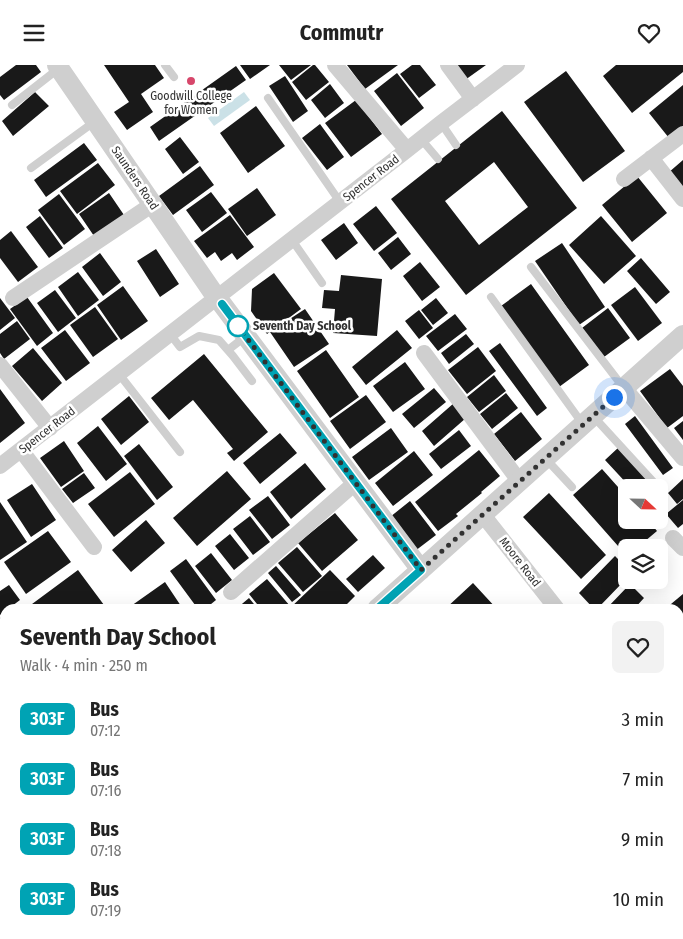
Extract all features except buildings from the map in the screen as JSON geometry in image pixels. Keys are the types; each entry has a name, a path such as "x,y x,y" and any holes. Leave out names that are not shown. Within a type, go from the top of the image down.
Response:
{"street":[{"path":"335,65 407,150"},
{"path":"448,65 473,99"},
{"name":"Spencer Road","path":"0,466 515,66"},
{"name":"Saunders Road","path":"58,67 217,297 421,570"},
{"path":"624,179 683,134"},
{"path":"651,159 683,199"},
{"path":"13,298 153,204"},
{"path":"383,604 683,335"},
{"path":"424,353 520,482"},
{"path":"0,365 50,428"},
{"path":"624,388 683,458"},
{"path":"21,450 94,547"},
{"path":"231,592 355,483"},
{"name":"Moore Road","path":"483,515 553,604"}],"lane":[{"path":"165,65 174,77"},
{"path":"12,105 58,67"},
{"path":"268,98 340,202"},
{"path":"31,168 96,121"},
{"path":"440,123 456,145"},
{"path":"422,139 438,159"},
{"path":"292,240 322,283"},
{"path":"532,267 624,388"},
{"path":"491,297 588,420 650,479"},
{"path":"170,334 180,347 200,336 219,340 252,381"},
{"path":"228,350 246,336"},
{"path":"119,374 180,452"},
{"path":"546,459 572,487"}],"water":[{"path":"244,92 250,100 214,126 208,118"}],"bus line":[{"name":"303F","path":"222,304 421,570 383,604"}],"place":[{"name":"Goodwill College for Women","path":"191,81"},
{"name":"Seventh Day School","path":"238,326"}],"route":[{"path":"238,326 421,570 614,397"}]}
